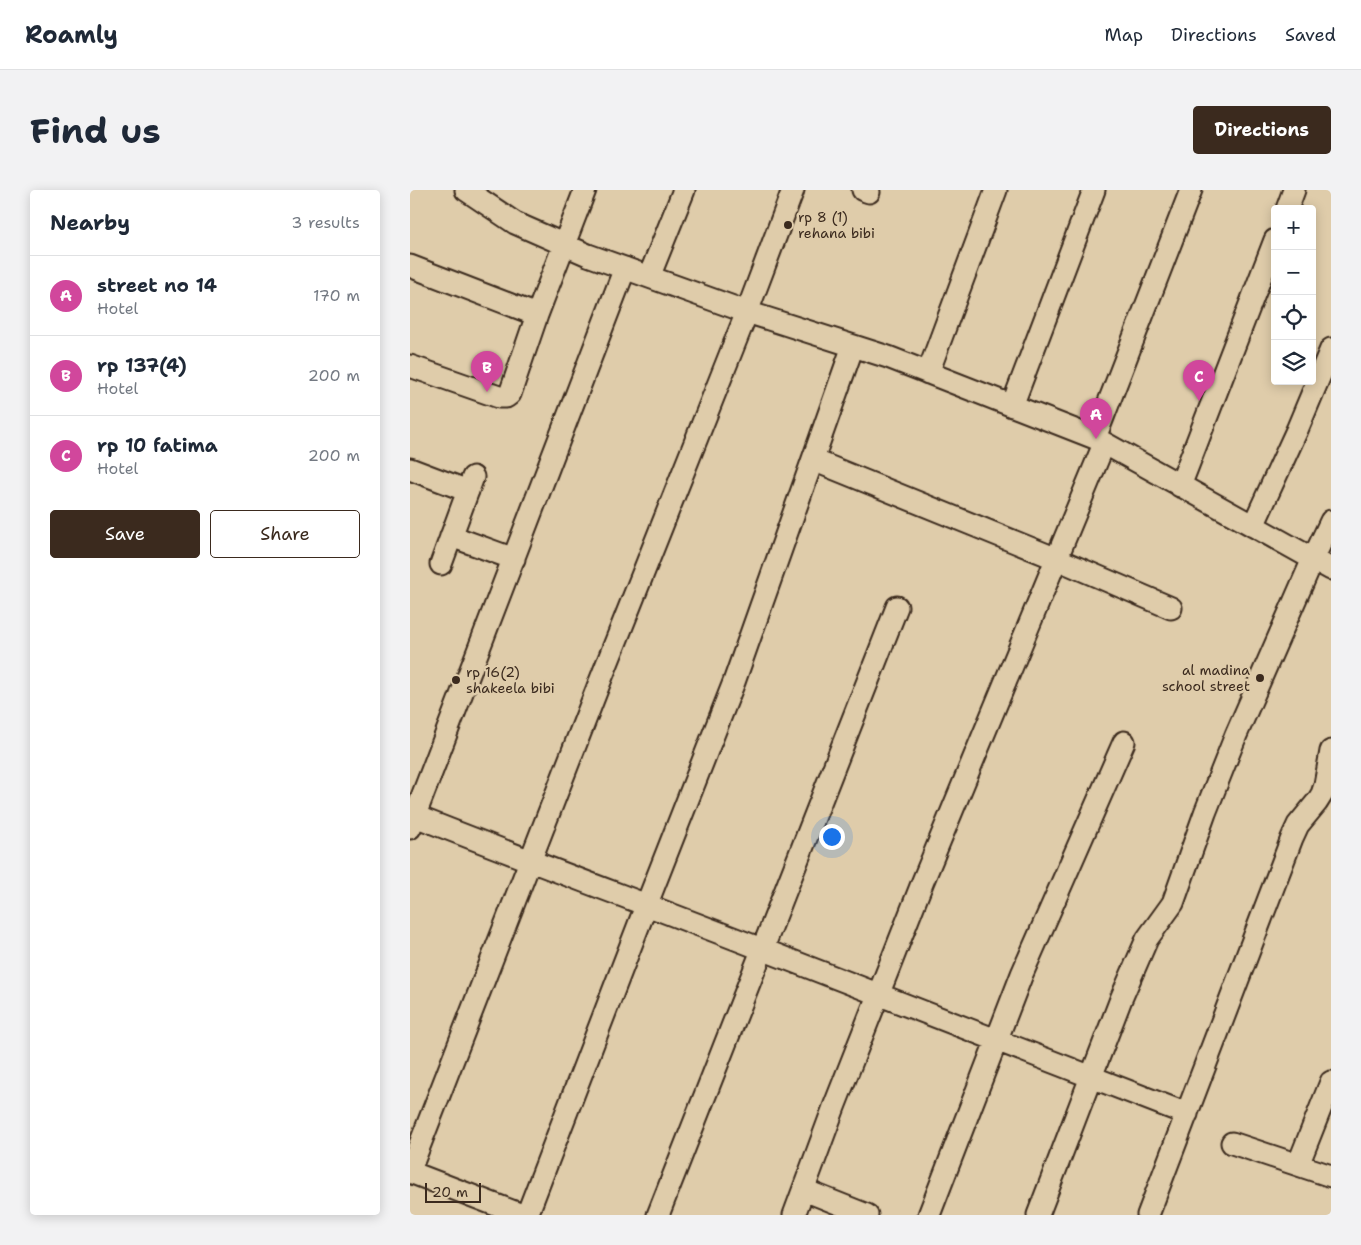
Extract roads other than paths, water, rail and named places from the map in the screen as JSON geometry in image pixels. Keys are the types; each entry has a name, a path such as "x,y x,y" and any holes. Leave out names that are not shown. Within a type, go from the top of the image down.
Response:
{"street":[{"path":"466,190 515,223 588,255 747,312 853,346 928,373 1100,441 1331,569"},
{"path":"410,366 499,397 506,397 511,391 563,244 585,190"},
{"path":"649,277 684,190"},
{"path":"522,1215 410,1171 599,684 747,312 793,190"},
{"path":"928,373 996,190"},
{"path":"1012,406 1094,190"},
{"path":"794,1215 834,1107 923,881 1057,559 1191,190"},
{"path":"1288,205 1294,190"},
{"path":"1180,486 1271,250"},
{"path":"410,266 537,315"},
{"path":"625,268 412,823 530,862 1187,1114"},
{"path":"527,1215 734,682 853,346"},
{"path":"1253,526 1297,430 1331,349"},
{"path":"814,460 1057,559 1171,608"},
{"path":"410,469 471,484 441,564"},
{"path":"1038,1215 1090,1078 1139,957 1148,939 1173,903 1205,813 1236,735 1331,521"},
{"path":"452,536 514,559"},
{"path":"658,1215 897,607"},
{"path":"930,1215 1022,974 1124,742"},
{"path":"1148,1215 1292,838 1298,825 1318,802 1322,794 1331,751"},
{"path":"1298,1165 1331,1082"},
{"path":"1232,1142 1331,1176"},
{"path":"804,1190 867,1215"}],"place":[{"name":"rp 8 (1) rehana bibi","path":"788,225"},
{"name":"rp 137(4)","path":"487,392"},
{"name":"rp 10 fatima","path":"1199,401"},
{"name":"street no 14","path":"1096,439"},
{"name":"al madina school street","path":"1260,678"},
{"name":"rp 16(2) shakeela bibi","path":"456,680"}]}
